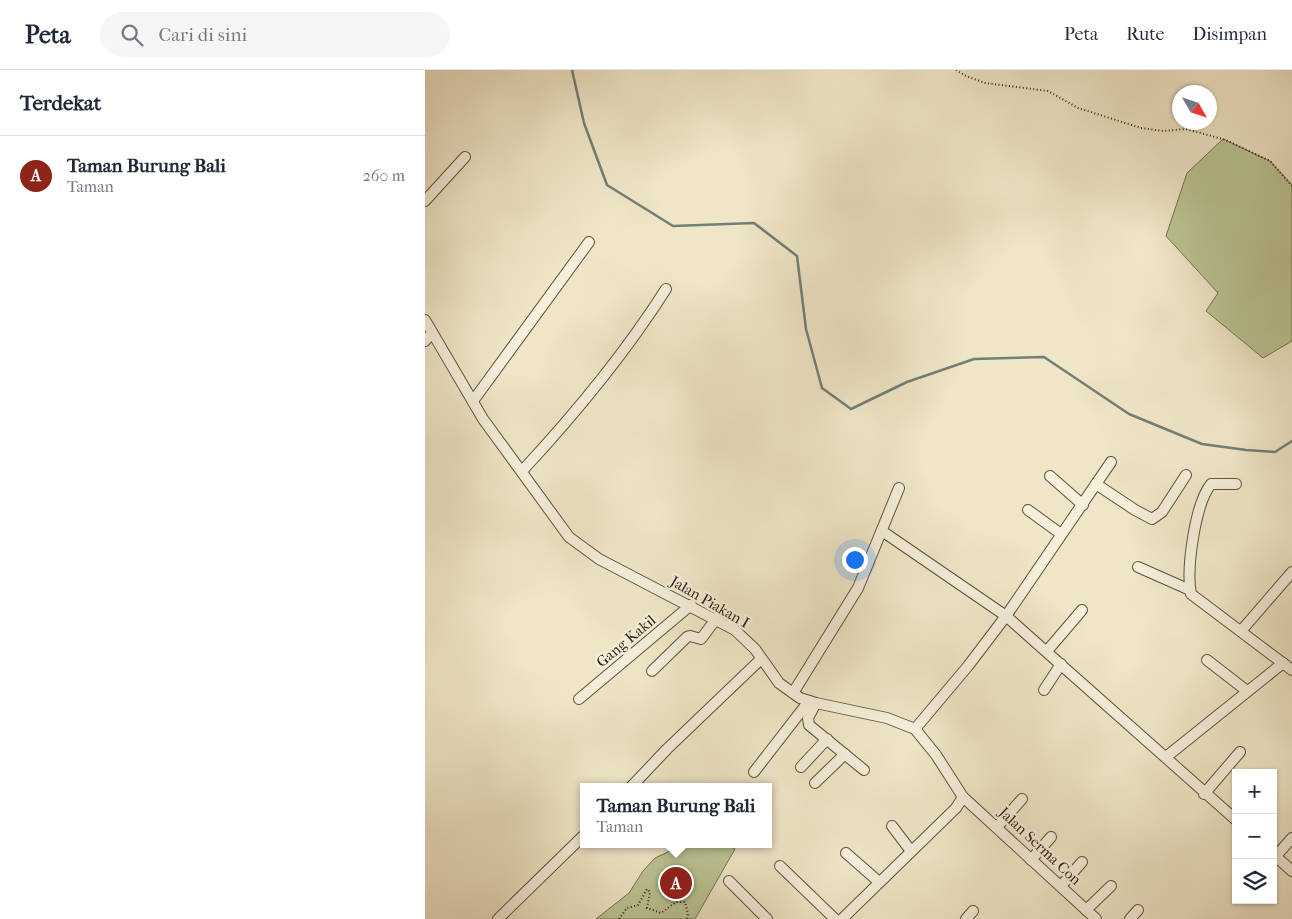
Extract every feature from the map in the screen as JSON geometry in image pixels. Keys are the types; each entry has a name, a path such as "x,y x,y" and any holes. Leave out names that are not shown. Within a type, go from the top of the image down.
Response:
{"street":[{"path":"425,201 465,156"},
{"path":"473,401 589,242"},
{"path":"522,471 562,428 635,337 666,289"},
{"name":"Jalan Piakan I","path":"425,320 473,401 565,532 590,554 691,605 735,630 755,649 779,683 793,693 812,702 887,718 915,730 936,755 963,797"},
{"path":"425,341 432,333"},
{"path":"915,730 1006,616 1111,462"},
{"path":"1096,484 1135,510 1152,518 1162,512 1187,475"},
{"path":"1050,476 1083,505"},
{"path":"1166,757 1247,691 1289,667 1192,596 1190,590 1191,544 1203,502 1211,484 1221,482 1236,484"},
{"path":"793,693 858,588 899,488"},
{"path":"1028,510 1061,534"},
{"path":"882,531 1006,616 1166,757 1204,794 1232,817"},
{"path":"1138,567 1190,590"},
{"path":"1241,631 1292,572"},
{"name":"Gang Kakil","path":"579,699 691,605"},
{"path":"1047,651 1082,610"},
{"path":"652,671 687,637 701,639 716,620"},
{"path":"635,783 667,749 761,659"},
{"path":"1207,660 1247,691"},
{"path":"1043,690 1061,664"},
{"path":"812,702 808,724 864,770"},
{"path":"755,772 812,702"},
{"path":"801,766 827,739"},
{"path":"1204,794 1240,752"},
{"path":"815,783 845,754"},
{"path":"842,919 956,808 963,797"},
{"name":"Jalan Serma Con","path":"963,797 997,826 1031,860 1096,919"},
{"path":"997,826 1022,799"},
{"path":"892,826 911,851"},
{"path":"1031,860 1051,837"},
{"path":"1277,853 1292,838"},
{"path":"498,919 580,839"},
{"path":"847,853 879,882"},
{"path":"1277,857 1292,871"},
{"path":"1061,886 1082,862"},
{"path":"779,866 835,919"},
{"path":"729,880 767,919"},
{"path":"1086,910 1111,886"},
{"path":"1130,919 1138,910"}],"path":[{"path":"957,70 966,76 985,83 1048,91 1078,108 1141,128 1163,131 1186,129 1226,140 1270,161 1292,186"},
{"path":"619,919 627,908 638,905 647,889 650,892 647,908 661,913 676,902 685,902 688,914 687,919"}],"green space":[{"path":"1223,139 1270,161 1292,185 1292,341 1263,358 1206,311 1218,293 1166,236 1187,173"},
{"path":"673,848 735,849 695,919 596,919 629,893 643,871 655,858"}],"waterway":[{"path":"572,70 584,123 607,185 673,226 754,223 797,256 806,329 822,388 851,409 907,382 974,359 1044,357 1129,414 1202,444 1275,452 1292,441"}],"place":[{"name":"Taman Burung Bali","path":"676,883"}]}
